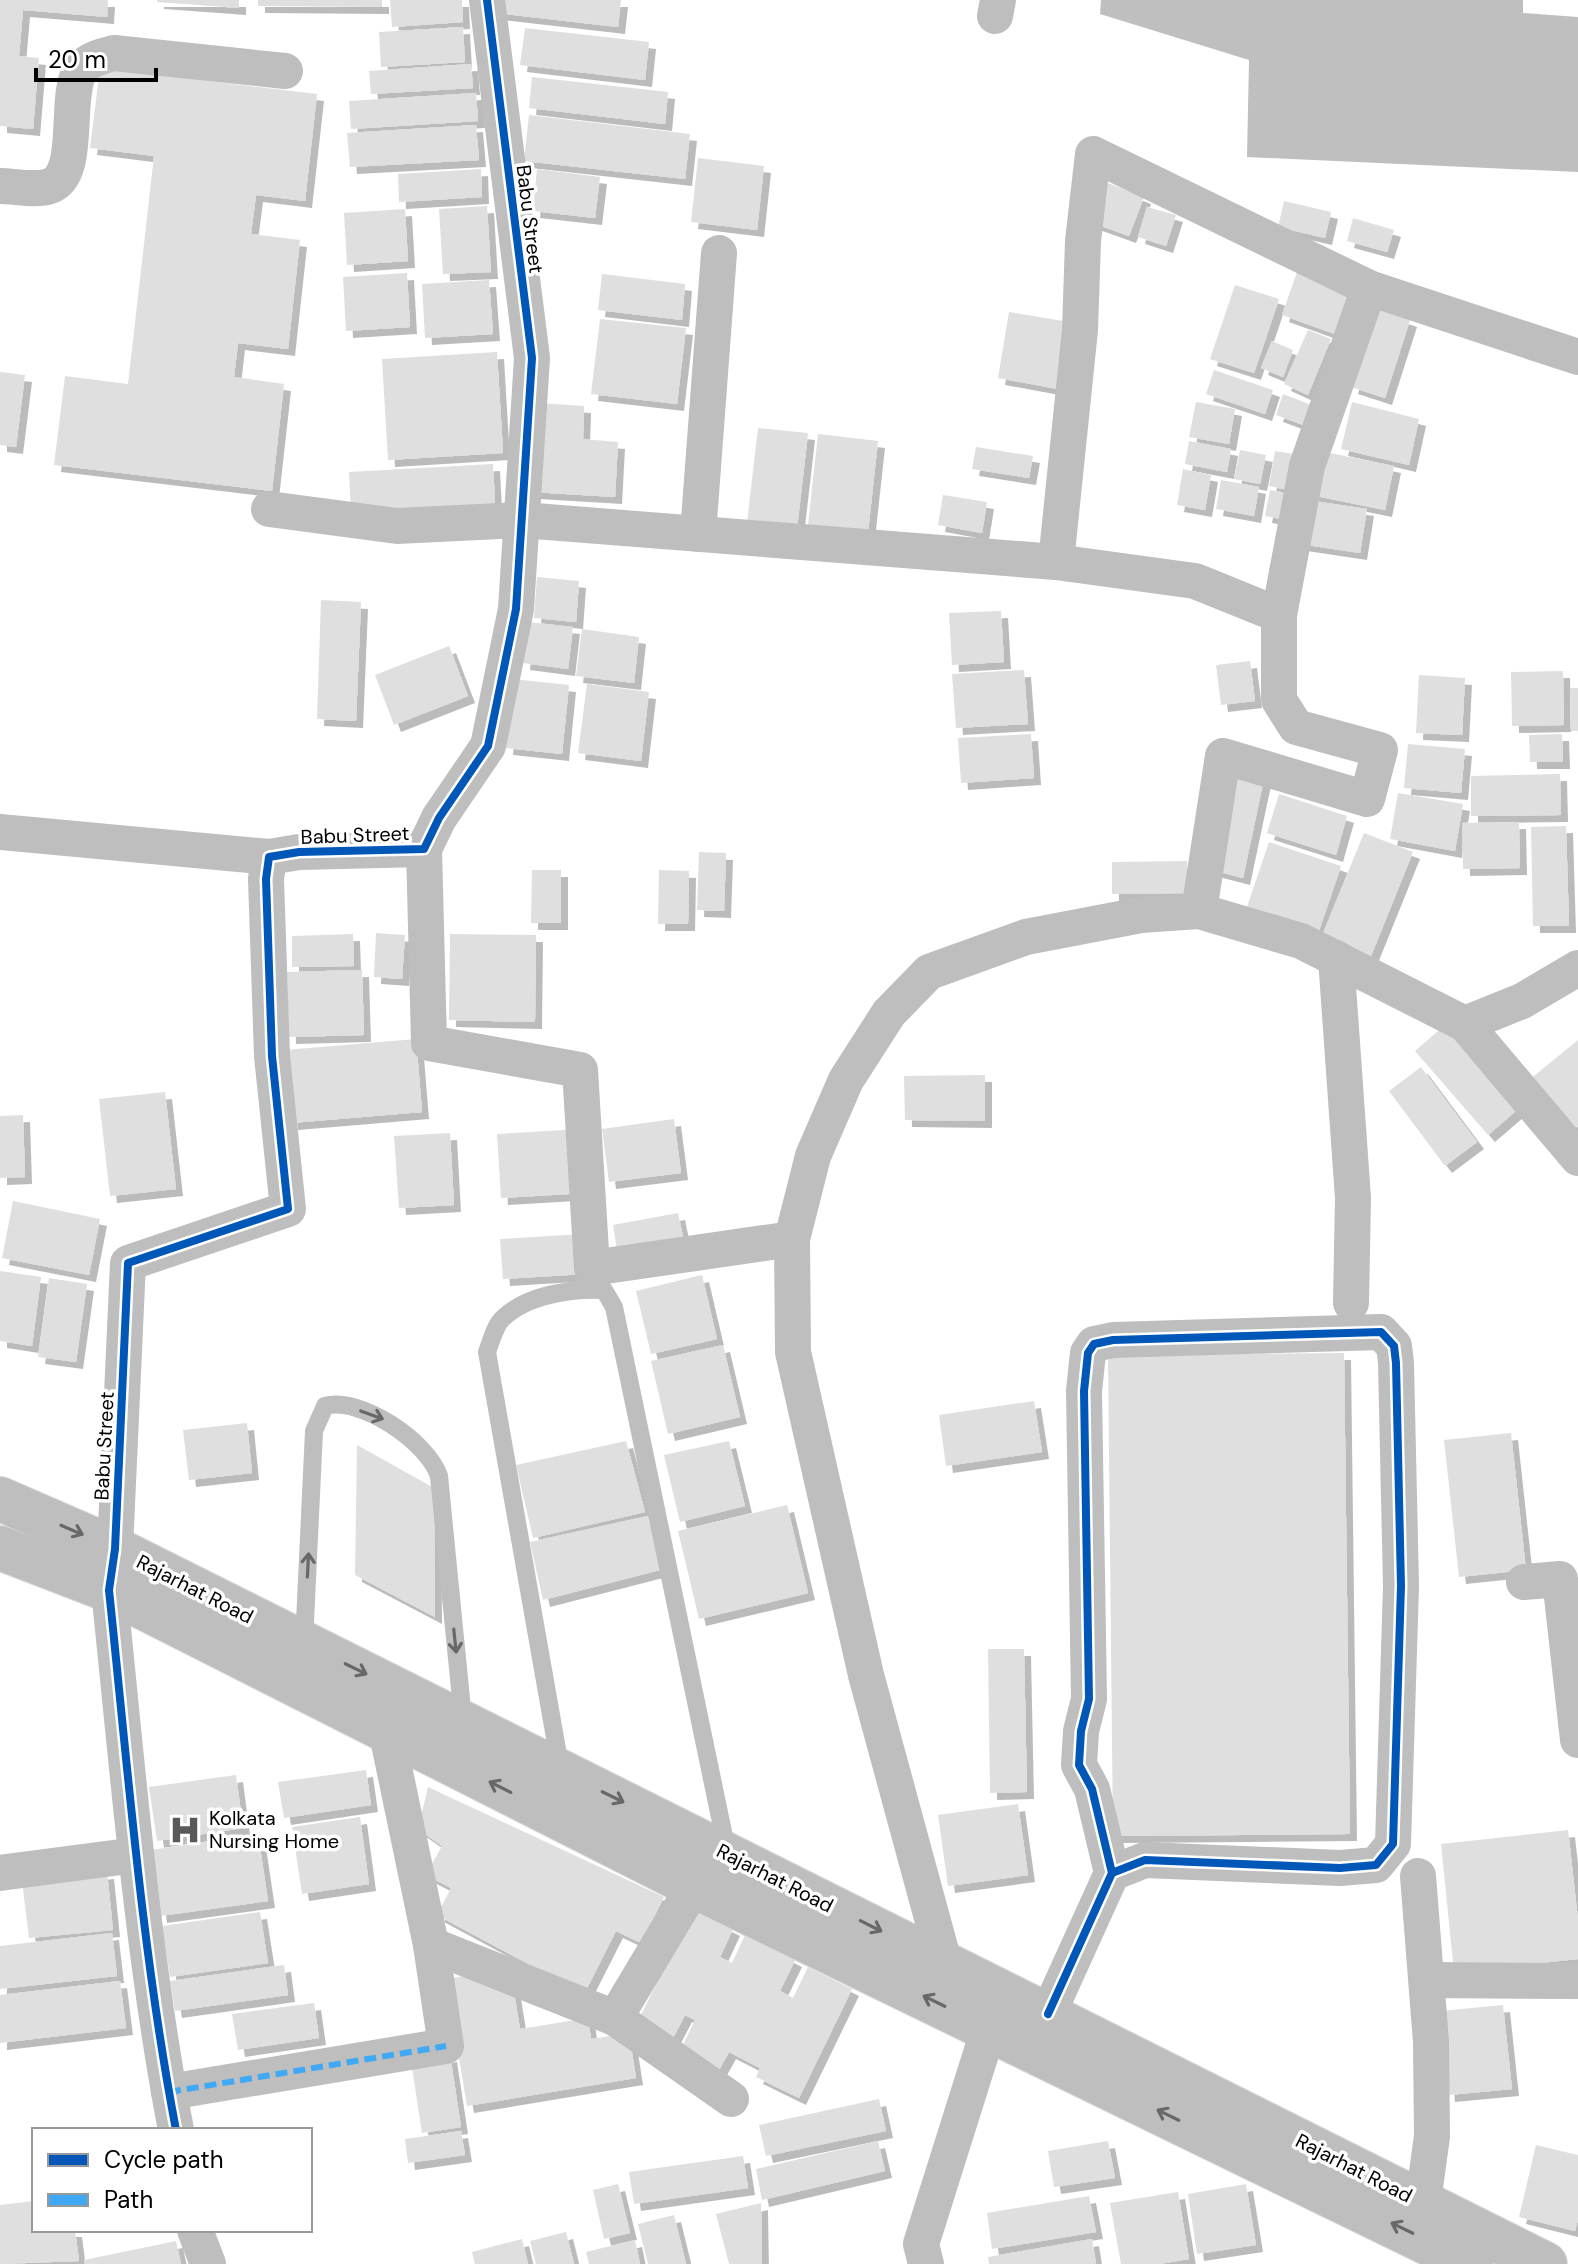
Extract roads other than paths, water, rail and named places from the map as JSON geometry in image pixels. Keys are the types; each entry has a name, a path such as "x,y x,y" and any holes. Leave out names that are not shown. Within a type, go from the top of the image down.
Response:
{"main road":[{"name":"Rajarhat Road","path":"0,1499 112,1569 386,1729 463,1745 561,1771 944,1962 995,2009 1048,2014 1545,2264"},
{"name":"Rajarhat Road","path":"0,1548 112,1569 304,1643 463,1745 694,1886 995,2009 1471,2264"}],"street":[{"name":"Babu Street","path":"112,1569 128,1263 288,1209 272,1056 266,879 269,857 299,852 424,849 439,818 488,746 516,609 532,358 487,0"},
{"path":"0,186 42,188 52,186 62,177 67,163 76,85 81,70 94,59 114,53 285,71"},
{"path":"1056,562 1080,330 1083,241 1093,154 1369,288 1578,357"},
{"path":"698,534 719,253"},
{"path":"1199,911 1223,756 1367,799 1374,775 1380,750 1296,727 1279,700 1279,615 1307,466 1369,288"},
{"path":"269,509 397,526 522,520 1056,562 1195,581 1279,615"},
{"path":"0,832 269,857"},
{"path":"424,849 429,1043 580,1070 592,1268 792,1239"},
{"path":"944,1962 866,1675 793,1352 792,1239 813,1156 846,1080 889,1013 929,972 1026,937 1141,915 1199,911 1301,941 1465,1024 1578,1158"},
{"path":"1336,958 1353,1198 1351,1303"},
{"path":"1465,1024 1522,1001 1578,968"},
{"path":"1048,2014 1112,1873 1092,1789 1079,1765 1081,1731 1089,1699 1084,1391 1088,1353 1094,1344 1113,1340 1381,1332 1394,1346 1396,1363 1401,1586 1393,1844 1376,1865 1340,1868 1145,1860 1112,1873"},
{"path":"112,1569 136,1855 159,2039 176,2128"},
{"path":"1524,1582 1560,1579 1578,1740"},
{"path":"169,2092 446,2046 431,1945 386,1729"},
{"path":"0,1873 136,1855"},
{"path":"1418,1876 1428,1980 1432,2136 1423,2202"},
{"path":"615,2018 694,1886"},
{"path":"431,1945 615,2018 731,2099"},
{"path":"1428,1980 1578,1981"},
{"path":"926,2264 921,2244 995,2009"},
{"path":"196,2232 208,2264"}],"lane":[{"path":"561,1771 487,1352 500,1319 528,1302 583,1289 604,1290 614,1307 728,1854"},
{"path":"304,1643 314,1431 325,1406 337,1402 395,1424 434,1462 439,1476 463,1745"}],"place":[{"name":"Kolkata Nursing Home","path":"185,1830"}]}
